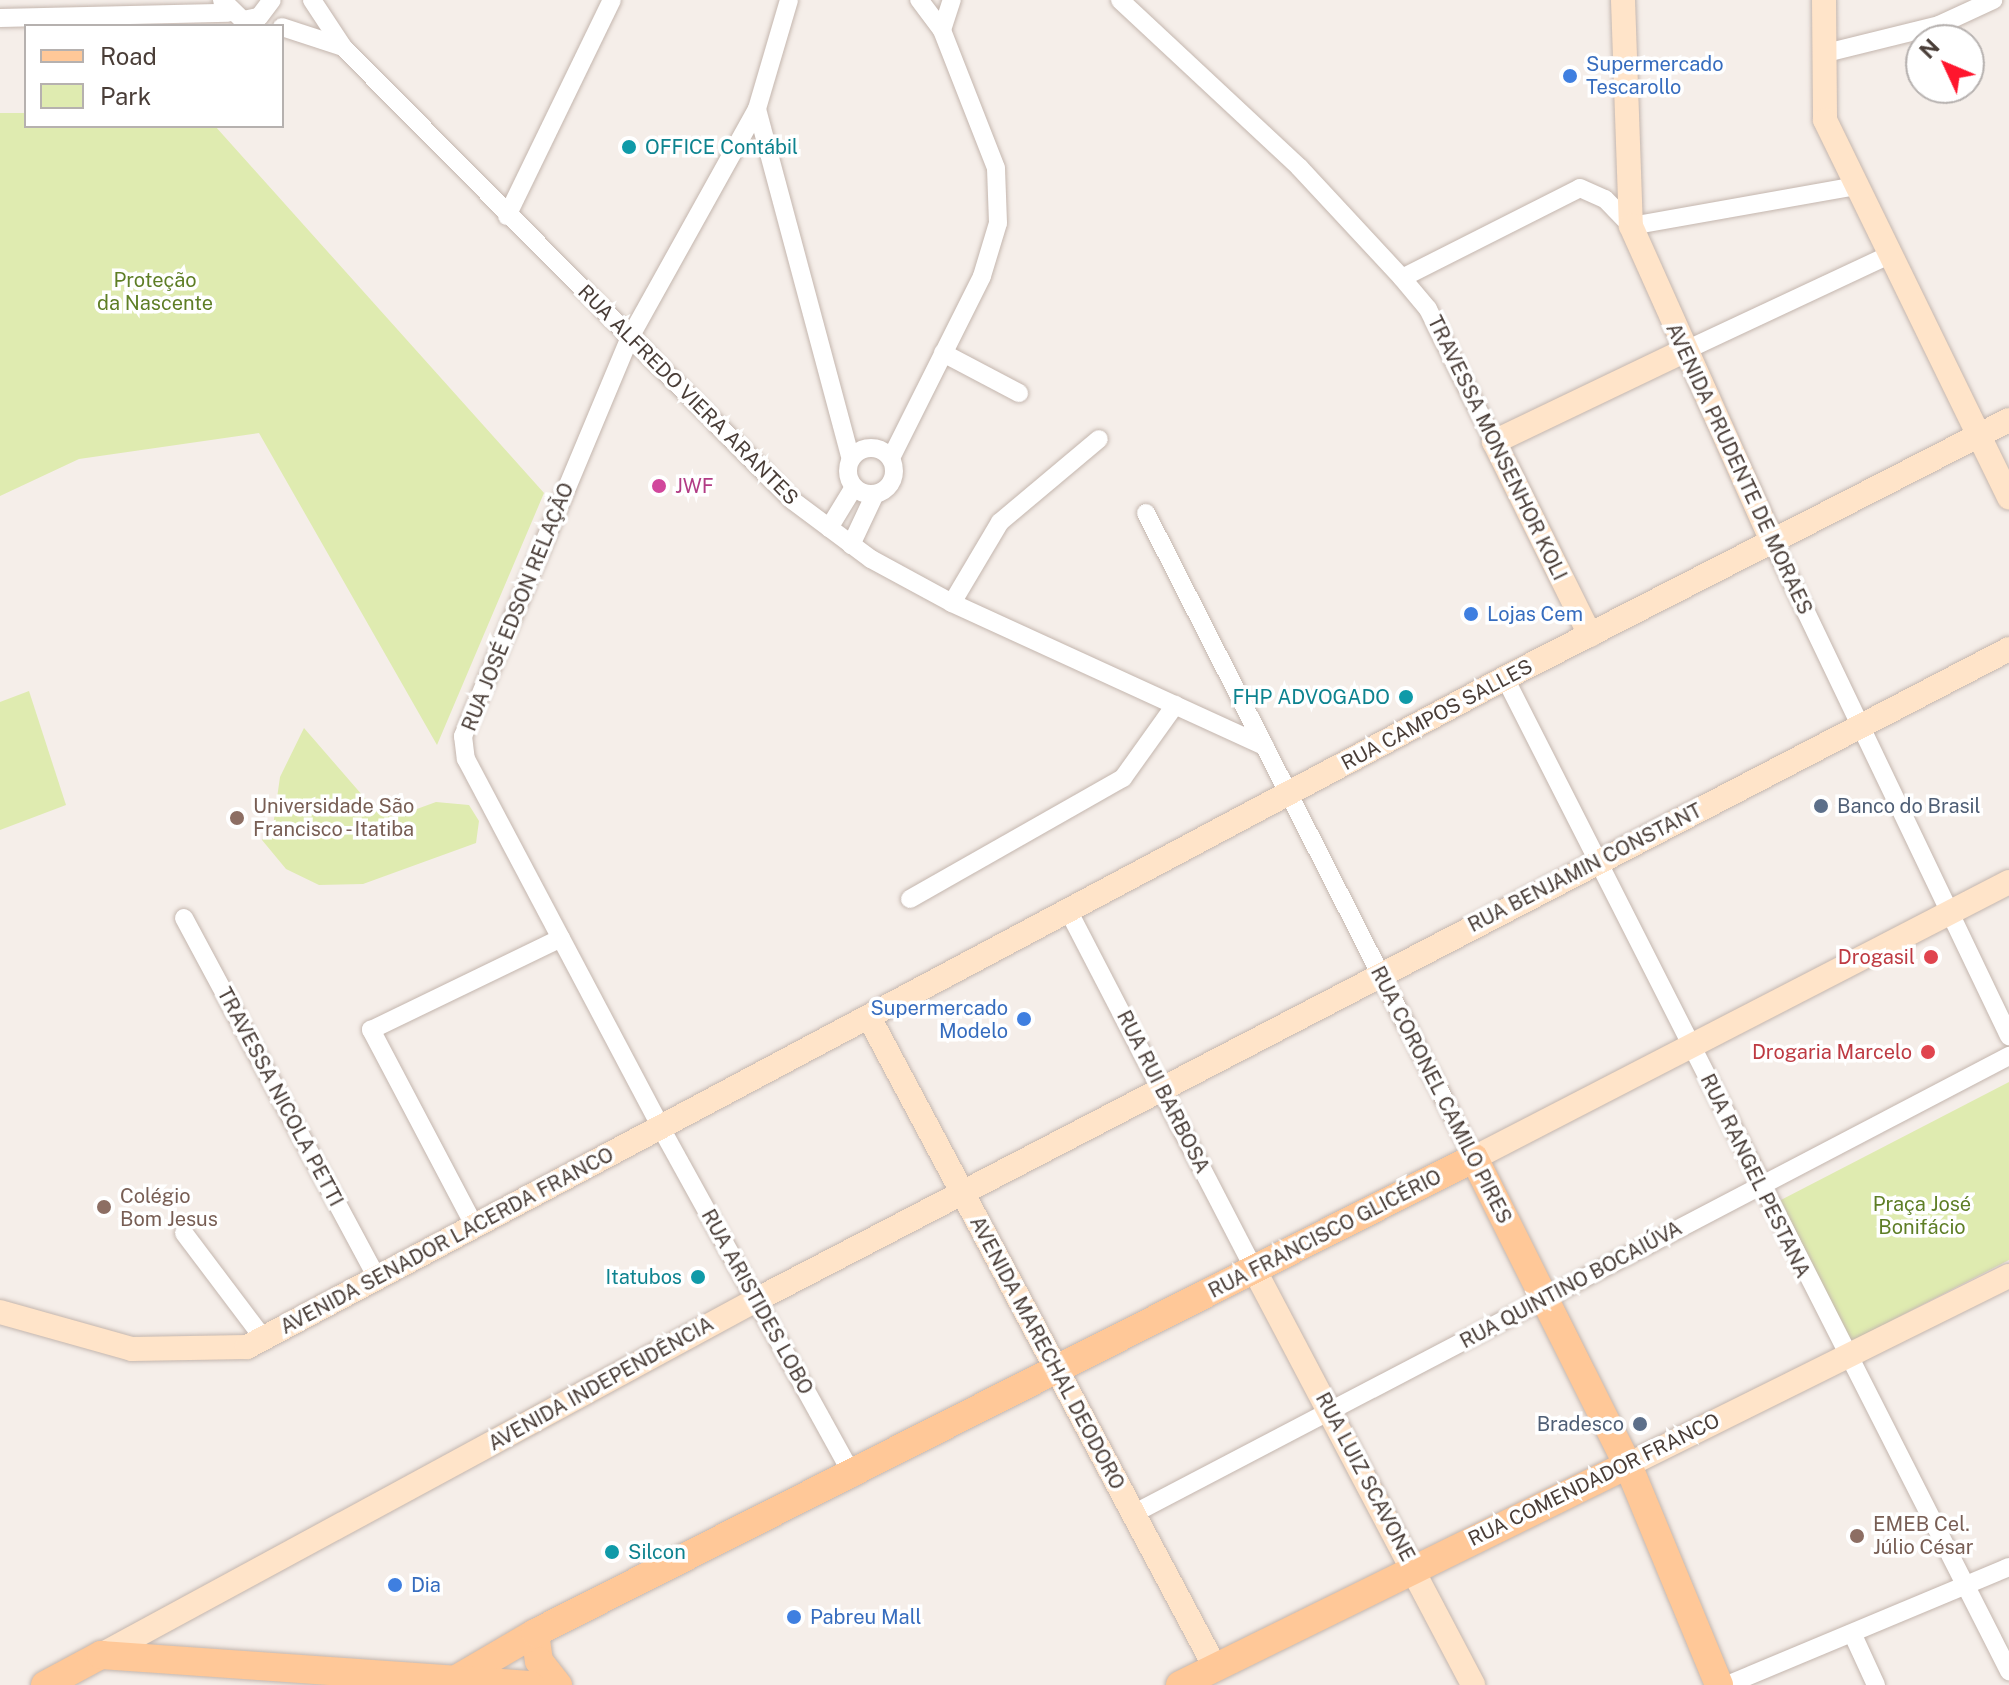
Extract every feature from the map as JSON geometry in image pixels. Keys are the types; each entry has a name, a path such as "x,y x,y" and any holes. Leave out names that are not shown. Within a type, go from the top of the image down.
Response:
{"main road":[{"name":"AVENIDA PRUDENTE DE MORAES","path":"1623,0 1631,226 1682,352 1772,541"},
{"path":"1824,0 1822,54 1825,120 2009,497"},
{"path":"1494,442 1682,352"},
{"name":"RUA CAMPOS SALLES","path":"871,1021 1505,678 2009,420"},
{"name":"TRAVESSA MONSENHOR KOLI","path":"1494,442 1590,635"},
{"name":"RUA BENJAMIN CONSTANT","path":"1160,1087 2009,649"},
{"name":"RUA FRANCISCO GLICÉRIO","path":"453,1681 535,1633 854,1477 2009,882"},
{"name":"AVENIDA SENADOR LACERDA FRANCO","path":"0,1312 132,1349 247,1347 376,1276 871,1021"},
{"name":"AVENIDA MARECHAL DEODORO","path":"871,1021 1220,1676"},
{"name":"AVENIDA INDEPENDÊNCIA","path":"53,1681 756,1300 1160,1087"},
{"name":"RUA CORONEL CAMILO PIRES","path":"1474,1158 1628,1465 1719,1685"},
{"name":"RUA LUIZ SCAVONE","path":"1255,1271 1473,1685"},
{"name":"RUA COMENDADOR FRANCO","path":"1180,1685 1220,1676 1414,1568 2009,1276"},
{"path":"535,1633 539,1661 558,1685"},
{"path":"101,1655 530,1685"}],"street":[{"path":"259,17 272,0"},
{"name":"RUA ALFREDO VIERA ARANTES","path":"312,0 343,47 507,216 829,528 851,545 952,603 1265,746"},
{"path":"507,216 612,0"},
{"name":"RUA JOSÉ EDSON RELAÇÃO","path":"661,1128 466,759 463,736 630,337 757,109 789,0"},
{"path":"851,545 875,494 892,481 891,458 982,276 998,223 996,168 942,30 919,0"},
{"path":"942,30 952,0"},
{"name":"TRAVESSA MONSENHOR KOLI","path":"1120,0 1299,167 1402,278 1428,309 1494,442"},
{"path":"1822,54 1939,25 1993,0"},
{"name":"RUA ALFREDO VIERA ARANTES","path":"0,18 225,6 274,24"},
{"name":"RUA ALFREDO VIERA ARANTES","path":"284,28 343,47"},
{"path":"757,109 851,459 854,487 829,528"},
{"path":"1402,278 1580,188 1605,199 1631,226 1855,186"},
{"path":"1682,352 1889,255"},
{"path":"943,353 1019,393"},
{"path":"952,603 1000,522 1099,439"},
{"path":"851,459 871,447 891,458"},
{"path":"854,487 875,494"},
{"name":"RUA CORONEL CAMILO PIRES","path":"1146,513 1474,1158"},
{"name":"AVENIDA PRUDENTE DE MORAES","path":"1772,541 1946,915 2009,1036"},
{"name":"RUA RANGEL PESTANA","path":"1505,678 1692,1045 1758,1187 2009,1671"},
{"path":"910,899 1123,778 1175,705"},
{"name":"RUA RUI BARBOSA","path":"1070,914 1255,1271"},
{"name":"TRAVESSA NICOLA PETTI","path":"184,918 376,1276"},
{"path":"474,1225 371,1030 561,938"},
{"name":"RUA QUINTINO BOCAIÚVA","path":"1133,1514 2009,1056"},
{"name":"RUA ARISTIDES LOBO","path":"661,1128 854,1477"},
{"path":"184,1233 264,1339"},
{"path":"1727,1685 1967,1590 2009,1567"},
{"path":"1853,1635 1876,1685"}],"green space":[{"name":"Proteção da Nascente","path":"0,113 24,113 24,128 217,128 544,493 437,745 259,433 79,459 0,496"},
{"path":"29,691 66,805 0,830 0,702"},
{"path":"304,728 376,811 395,817 436,802 469,805 479,821 476,843 363,884 319,885 286,869 262,840 273,826 280,777"},
{"name":"Praça José Bonifácio","path":"2009,1082 2009,1260 1850,1342 1777,1202"}],"place":[{"name":"Supermercado Tescarollo","path":"1570,76"},
{"name":"OFFICE Contábil","path":"629,147"},
{"name":"JWF","path":"659,486"},
{"name":"Lojas Cem","path":"1471,614"},
{"name":"FHP ADVOGADO","path":"1406,697"},
{"name":"Banco do Brasil","path":"1821,806"},
{"name":"Universidade São Francisco - Itatiba","path":"237,818"},
{"name":"Drogasil","path":"1931,957"},
{"name":"Supermercado Modelo","path":"1024,1019"},
{"name":"Drogaria Marcelo","path":"1928,1052"},
{"name":"Colégio Bom Jesus","path":"104,1207"},
{"name":"Itatubos","path":"698,1277"},
{"name":"Bradesco","path":"1640,1424"},
{"name":"EMEB Cel. Júlio César","path":"1857,1536"},
{"name":"Silcon","path":"612,1552"},
{"name":"Dia","path":"395,1585"},
{"name":"Pabreu Mall","path":"794,1617"}]}
